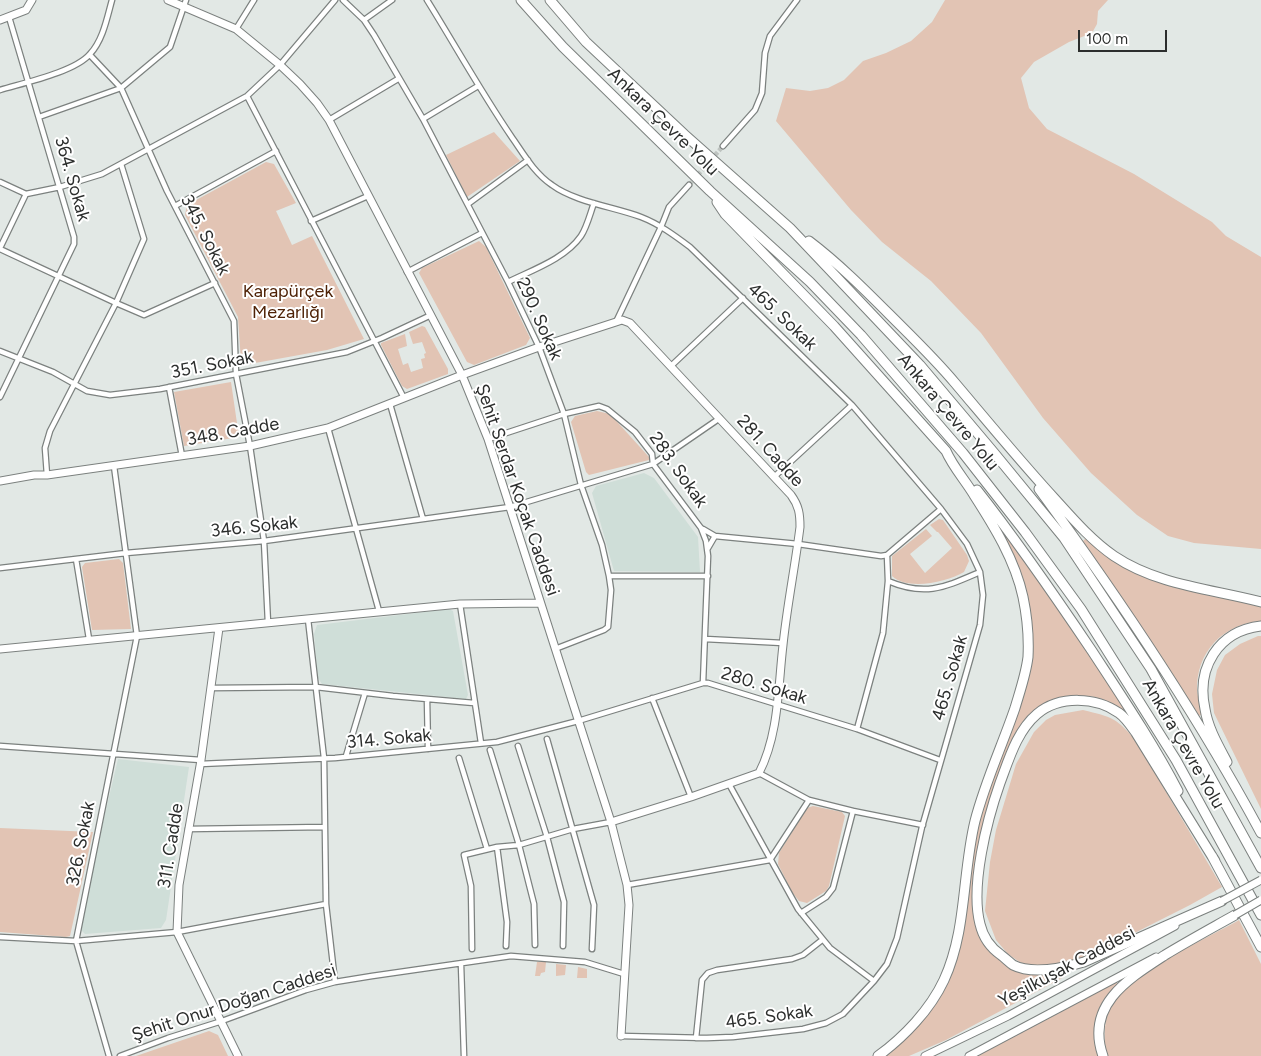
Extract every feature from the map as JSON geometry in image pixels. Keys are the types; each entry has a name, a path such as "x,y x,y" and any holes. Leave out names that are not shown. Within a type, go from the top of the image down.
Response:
{"highway":[{"name":"Ankara Çevre Yolu","path":"521,0 564,47 710,191 810,282 861,334 963,453 1025,532 1081,609 1176,760 1261,916"},
{"name":"Ankara Çevre Yolu","path":"550,0 586,42 684,134 790,228 920,366 1064,538 1151,669 1261,868"},
{"path":"710,191 725,214 834,326 946,451 1015,539 1115,686 1168,772 1261,947"},
{"path":"790,228 830,256 954,381 1012,452 1085,533 1114,556 1148,574 1190,587 1233,594 1261,602"},
{"path":"878,1056 900,1038 928,1006 944,981 955,952 975,822 987,780 1021,690 1028,658 1028,628 1023,596 1012,564 995,530 973,494 950,462 946,451"},
{"path":"1012,452 1083,549 1158,662 1198,723 1255,821"},
{"path":"1261,626 1242,629 1216,649 1205,668 1202,689 1205,710 1214,736 1261,833"},
{"path":"1214,861 1136,733 1120,714 1100,703 1081,700 1057,703 1038,713 1022,730 993,803 980,856 977,905 980,925 994,950 1014,965 1046,970 1084,962 1222,900"},
{"path":"1103,1056 1099,1036 1101,1018 1108,1003 1120,987 1164,956 1235,915"}],"street":[{"path":"0,20 26,10 32,0"},
{"path":"0,90 73,67 90,55 101,36 112,0"},
{"name":"Şehit Serdar Koçak Caddesi","path":"168,0 184,3 236,29 280,65 310,94 328,120 429,316 462,375 488,439 556,649 611,822 627,885 629,914 621,1036"},
{"path":"236,29 254,0"},
{"path":"0,182 26,194 60,187 102,174 148,150 247,96 280,65 335,0"},
{"name":"290. Sokak","path":"343,0 364,20 374,35 468,204 539,347 564,414 581,484 602,545 611,590 608,627 556,649"},
{"path":"364,20 392,0"},
{"name":"465. Sokak","path":"427,0 478,86 540,175 552,186 564,192 641,218 661,227 690,246 852,405 941,509 967,544 980,572 983,595 981,618 940,760 897,938 887,964 874,982 842,1014 826,1023 803,1029 734,1037 621,1036"},
{"path":"723,146 755,110 762,93 765,53 770,36 797,0"},
{"path":"39,117 121,88 170,47 184,3"},
{"name":"364. Sokak","path":"0,397 74,244 74,237 60,187 10,17"},
{"name":"345. Sokak","path":"90,55 121,88 175,206 234,322 236,374 250,446 264,541 268,623"},
{"path":"328,120 398,79"},
{"path":"422,119 478,86"},
{"path":"247,96 404,398"},
{"path":"175,206 276,151"},
{"path":"468,204 528,160"},
{"path":"47,475 45,448 50,432 116,303 144,239 121,164"},
{"path":"462,375 616,322 669,207 688,184"},
{"path":"26,194 0,249 144,315 215,283"},
{"path":"311,221 368,196"},
{"path":"508,282 556,258 575,243 585,228 594,203"},
{"path":"407,272 482,233"},
{"path":"671,366 743,298"},
{"name":"351. Sokak","path":"0,351 53,372 87,391 110,395 169,387 347,352 429,316"},
{"name":"281. Cadde","path":"616,322 622,320 630,323 774,476 791,495 798,507 800,522 798,544 783,643 778,704 772,736 759,773"},
{"name":"348. Cadde","path":"0,481 250,446 328,428 462,375"},
{"path":"169,387 182,456"},
{"path":"390,404 422,519"},
{"path":"774,476 852,405"},
{"name":"283. Sokak","path":"488,439 564,414 599,406 607,409 634,432 652,454 653,464 702,528 708,550 703,683"},
{"name":"346. Sokak","path":"0,568 264,541 510,507 581,484 653,464 720,418"},
{"path":"328,428 357,528 378,611"},
{"name":"326. Sokak","path":"109,1056 76,941 137,636 114,466"},
{"path":"702,528 715,536 798,544 887,556 941,509"},
{"path":"708,550 715,536"},
{"path":"857,729 881,646 888,581 887,556"},
{"path":"76,559 89,639"},
{"path":"888,581 912,589 930,589 954,583 980,572"},
{"path":"609,576 708,576"},
{"path":"0,649 460,604 540,603"},
{"path":"460,604 481,743"},
{"path":"308,618 324,758 326,904 335,982"},
{"name":"311. Cadde","path":"220,628 179,885 177,932 238,1056"},
{"path":"705,638 783,643"},
{"name":"280. Sokak","path":"578,721 703,683 715,684 857,729 940,760"},
{"path":"211,688 316,688 474,703"},
{"path":"346,756 364,693"},
{"path":"652,698 691,797"},
{"path":"427,699 428,749"},
{"name":"314. Sokak","path":"0,746 200,762 324,758 497,742 578,721"},
{"path":"547,739 594,905 592,949"},
{"path":"518,746 547,838 564,902 563,946"},
{"path":"490,750 534,904 535,946"},
{"path":"460,758 487,849"},
{"path":"472,949 471,886 464,855 497,847 518,845 573,829 611,822 759,773 809,800 923,825"},
{"path":"729,784 801,914 822,940 874,982"},
{"path":"627,885 770,860 809,800"},
{"path":"801,914 826,897 833,888 853,811"},
{"path":"188,829 325,827"},
{"path":"497,847 507,922 506,946"},
{"name":"Yeşilkuşak Caddesi","path":"925,1056 1008,1016 1261,880"},
{"path":"969,1056 1261,900"},
{"path":"0,936 76,941 177,932 326,904"},
{"path":"696,1038 702,980 711,971 753,966 799,957 822,940"},
{"name":"Şehit Onur Doğan Caddesi","path":"120,1056 306,990 335,982 511,956 586,962 624,974"},
{"path":"461,964 464,1056"}],"shaded area":[{"path":"644,473 654,478 698,537 700,572 614,571 592,493 596,486"},
{"path":"449,609 453,611 468,695 466,699 322,684 318,678 314,634 317,625"},
{"path":"118,759 189,767 166,920 161,928 85,934 81,930 96,852"}],"green space":[{"path":"945,0 1108,0 1098,11 1097,24 1092,33 1069,42 1034,62 1021,78 1029,108 1047,129 1134,174 1212,222 1226,236 1261,257 1261,549 1194,543 1168,536 1137,515 1091,473 1043,418 981,333 931,281 882,242 851,210 776,121 786,88 810,91 828,88 844,80 863,61 911,41 932,22"},
{"path":"494,132 520,161 467,197 446,155"},
{"name":"Karapürçek Mezarlığı","path":"266,162 274,164 296,203 276,211 292,245 312,236 364,339 327,350 244,365 241,362 238,317 185,215 187,205"},
{"path":"479,241 486,247 530,338 526,345 474,365 467,362 419,273 422,268"},
{"path":"422,326 425,327 448,369 448,374 407,389 402,386 381,343 405,334 407,346 398,349 403,365 408,363 411,372 423,368 421,359 425,358 424,354 426,353 422,342 413,344 409,332"},
{"path":"231,382 239,437 184,446 174,392"},
{"path":"597,411 610,414 649,457 649,460 589,475 586,472 571,422 575,416"},
{"path":"939,519 943,520 967,555 969,561 964,572 938,582 917,584 899,581 892,576 892,556 926,529 932,536 910,554 925,573 952,548 930,525"},
{"path":"1008,532 1130,711 1125,714 1114,705 1090,696 1070,696 1045,703 1031,713 1022,725 1007,752 990,799 980,840 976,874 977,927 1013,968 1061,970 1064,977 946,1040 909,1056 881,1056 950,976 978,815 1021,698 1028,608 1024,584 1003,535"},
{"path":"1087,537 1120,562 1261,605 1261,621 1247,623 1224,634 1214,642 1201,664 1197,691 1203,714 1196,717 1082,542"},
{"path":"119,559 123,563 131,629 92,630 82,567 85,563"},
{"path":"1261,636 1261,809 1214,713 1212,694 1217,670 1225,655 1240,644"},
{"path":"1083,710 1119,723 1136,741 1222,887 1079,961 1040,967 1021,963 1008,954 996,940 985,911 990,862 996,830 1016,764 1034,732 1046,720 1055,715"},
{"path":"813,806 842,812 845,816 829,886 826,891 807,903 799,901 792,892 778,864 779,853 807,808"},
{"path":"0,828 93,832 70,936 0,932"},
{"path":"1239,920 1261,964 1261,1056 1107,1056 1105,1027 1109,1011 1118,997 1148,971"},
{"path":"537,962 546,962 545,972 541,973 540,976 535,976"},
{"path":"556,964 566,965 565,975 556,976"},
{"path":"578,967 587,969 587,978 577,978"},
{"path":"1116,980 1118,985 1105,998 1097,1017 1094,1037 1098,1056 971,1056"},
{"path":"209,1031 218,1035 228,1056 136,1056"}],"tunnel":[{"path":"689,185 723,146"}]}
